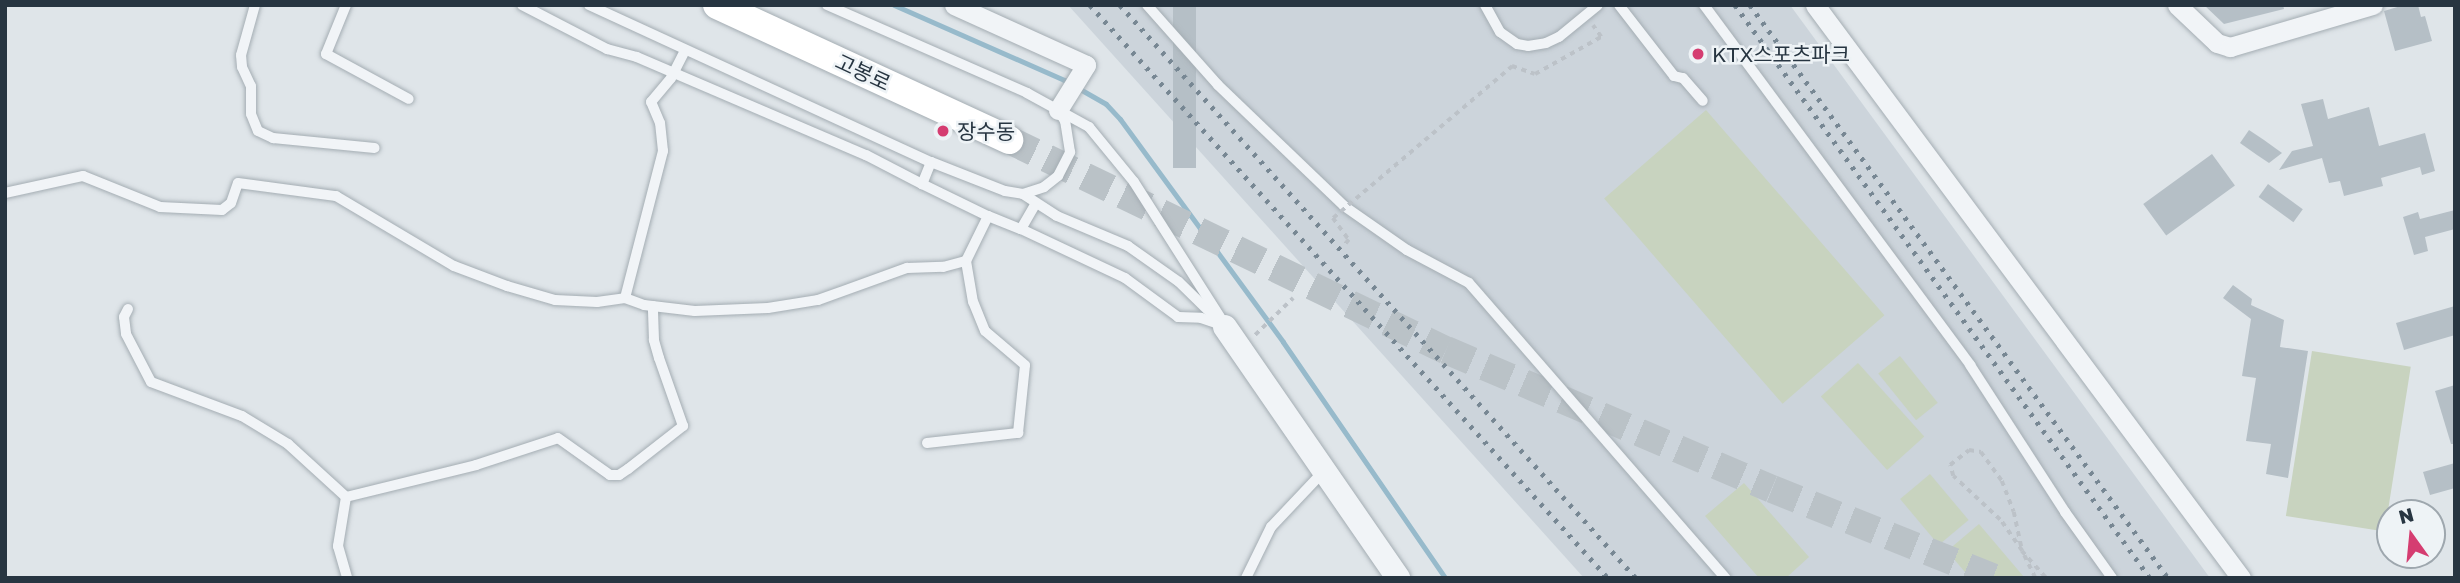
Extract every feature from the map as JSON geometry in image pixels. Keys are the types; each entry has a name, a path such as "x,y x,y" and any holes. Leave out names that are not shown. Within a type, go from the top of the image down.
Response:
{"main road":[{"name":"고봉로","path":"717,5 1009,139"}],"street":[{"path":"954,5 1086,65 1061,105"},
{"path":"1815,5 2242,578"},
{"path":"2177,5 2217,43 2230,47 2313,14 2373,5"},
{"path":"1225,327 1398,578"}],"lane":[{"path":"255,5 241,55 242,67 251,86 251,114 258,131 273,138 375,148"},
{"path":"346,5 326,54 409,99"},
{"path":"522,5 607,49 674,73 866,155 988,216 1125,278 1178,317 1201,318 1225,327"},
{"path":"589,5 931,162 1005,191 1023,194 1044,187 1058,177 1070,152 1061,105"},
{"path":"827,5 1061,105 1089,127 1114,154 1188,264 1225,327"},
{"path":"1147,5 1218,85 1344,206 1407,250 1469,283 1725,578"},
{"path":"1485,5 1500,32 1517,44 1528,46 1546,43 1559,37 1598,5"},
{"path":"1619,5 1674,76 1683,78 1703,101"},
{"path":"1704,5 1970,365 2112,578"},
{"path":"625,298 663,151 660,123 652,102 674,73 685,51"},
{"path":"922,184 931,162"},
{"path":"5,193 83,176 160,207 222,210 231,203 238,183 336,197 454,266 507,286 555,300 597,302 625,298 653,306 695,311 768,308 818,300 907,268 943,267 966,261"},
{"path":"1023,194 1035,205 1128,246 1147,258 1179,282 1225,327"},
{"path":"1021,229 1035,205"},
{"path":"927,443 1018,433 1025,365 985,331 973,302 966,261 988,216"},
{"path":"346,498 476,465 558,439 610,475 619,475 683,426 656,349 653,306"},
{"path":"128,309 124,317 126,334 151,382 242,416 288,444 346,498"},
{"path":"1247,578 1271,527 1325,470"},
{"path":"346,498 338,546 347,578"}],"path":[{"path":"1344,246 1349,240 1333,218 1512,66 1535,74 1601,37 1586,15"},
{"path":"1260,330 1293,298"},
{"path":"2035,578 2022,551 2014,512 2002,481 1981,452 1969,450 1950,464 1953,476 2000,520 2022,551 2046,578"}],"shaded area":[{"path":"1068,5 1790,5 2210,578 1584,578"}],"green space":[{"path":"1706,110 1884,315 1783,404 1604,199"},
{"path":"2312,351 2411,367 2390,499 2376,499 2376,530 2286,516"},
{"path":"1900,356 1938,403 1916,420 1878,374"},
{"path":"1858,363 1924,437 1887,470 1821,396"},
{"path":"1930,474 1969,520 1939,545 1900,499"},
{"path":"1744,483 1809,557 1786,578 1759,578 1705,516"},
{"path":"1979,524 2023,578 1970,578 1947,551"}],"building":[{"path":"1173,5 1196,5 1196,168 1173,168"},
{"path":"2204,5 2283,5 2284,9 2224,24"},
{"path":"2404,5 2418,5 2421,17 2425,16 2432,41 2395,51 2384,11"},
{"path":"2323,99 2328,119 2369,107 2379,146 2425,133 2435,171 2422,175 2420,167 2381,178 2383,186 2344,196 2340,181 2329,183 2322,158 2279,170 2292,151 2313,146 2301,104"},
{"path":"2249,130 2282,153 2269,163 2257,155 2240,143"},
{"path":"2212,154 2235,186 2166,236 2143,204"},
{"path":"2268,184 2303,209 2293,222 2259,197"},
{"path":"2455,210 2455,229 2425,237 2428,251 2414,255 2403,217 2418,212 2420,219"},
{"path":"2233,285 2252,299 2251,305 2284,320 2280,347 2308,351 2288,478 2266,474 2271,444 2246,441 2256,378 2242,376 2251,319 2223,298"},
{"path":"2455,306 2455,335 2404,350 2396,323"},
{"path":"2455,385 2455,444 2451,444 2435,391"},
{"path":"2455,463 2455,488 2430,495 2423,472"}],"waterway":[{"path":"894,5 1064,80 1106,104 1120,119 1283,342 1445,578"}],"tunnel":[{"path":"1009,140 1446,350 1772,489 1994,578"}],"railway":[{"path":"1090,5 1608,578"},
{"path":"1120,5 1636,578"},
{"path":"1735,5 2150,578"},
{"path":"1750,5 2168,578"}],"place":[{"name":"KTX스포츠파크","path":"1698,54"},
{"name":"장수동","path":"943,131"}]}
